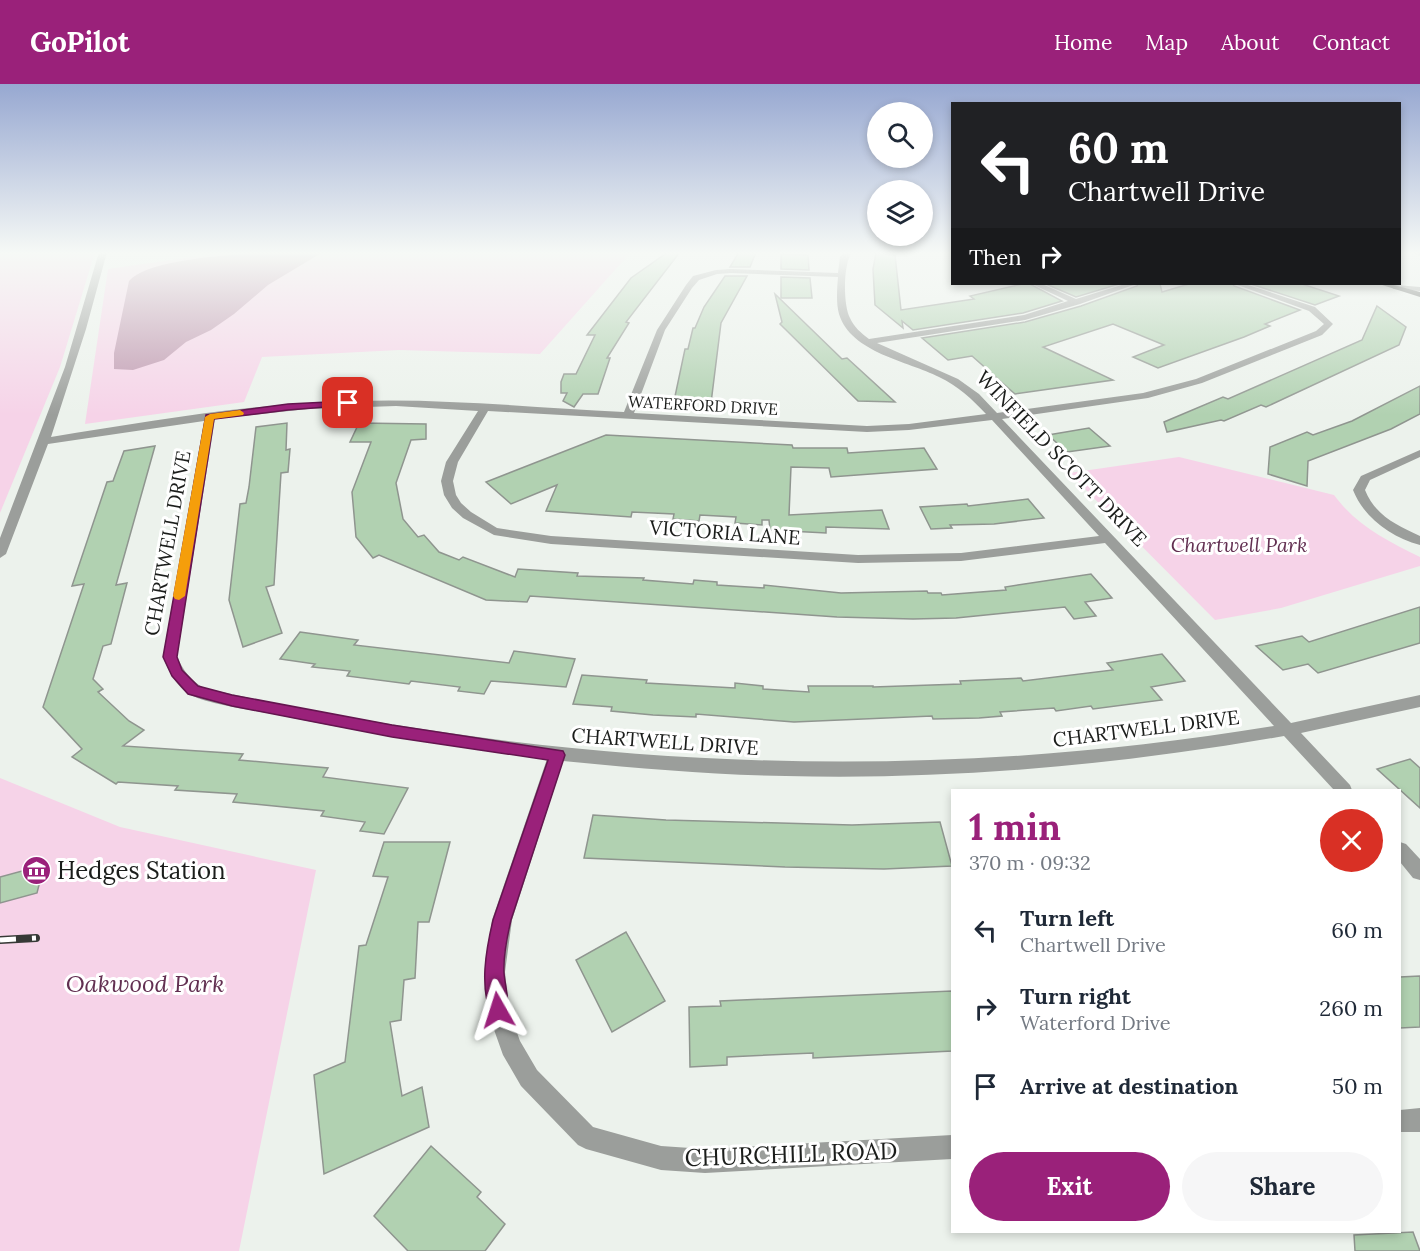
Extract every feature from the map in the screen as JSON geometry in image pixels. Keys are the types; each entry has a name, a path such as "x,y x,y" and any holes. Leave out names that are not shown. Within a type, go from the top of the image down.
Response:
{"street":[{"path":"0,554 46,441 72,364 88,306"},
{"path":"628,416 661,330 677,306"},
{"name":"WINFIELD SCOTT DRIVE","path":"844,306 844,315 849,326 867,342 950,378 975,396 1343,789"},
{"path":"867,342 987,324 1059,306"},
{"name":"WATERFORD DRIVE","path":"46,441 288,407 348,403 485,408 867,429 909,427 1107,402 1199,381 1323,331 1329,324 1320,314 1306,306"},
{"name":"VICTORIA LANE","path":"485,408 452,462 447,482 450,495 456,505 466,515 494,531 551,540 858,559 961,557 1109,538"},
{"name":"CHARTWELL DRIVE","path":"210,417 170,657 177,672 193,690 232,700 392,731 557,755 737,768 911,769 1091,758 1174,749 1288,730 1420,701"},
{"path":"1420,453 1365,478 1359,490 1371,512 1387,524 1420,541"},
{"name":"CHURCHILL ROAD","path":"557,755 502,920 496,945 495,972 498,1010 511,1047 529,1078 586,1137 661,1158 705,1161 951,1147"},
{"path":"1401,851 1420,872"},
{"path":"1401,1121 1420,1120"}],"green space":[{"path":"0,306 78,306 60,367 0,513"},
{"path":"102,306 582,306 540,354 399,350 262,357 244,402 85,424"},
{"name":"Chartwell Park","path":"1179,457 1334,495 1362,524 1420,557 1420,566 1281,608 1215,620 1069,473"},
{"name":"Oakwood Park","path":"0,778 120,827 316,870 239,1251 0,1251"}],"shaded area":[{"path":"124,306 243,306 211,330 186,342 164,360 133,370 114,369 114,353"}],"building":[{"path":"609,306 638,306 626,322 629,323 607,358 610,358 598,394 583,394 574,407 563,401 567,393 561,393 561,382 564,374 576,374 595,335 587,335"},
{"path":"730,306 721,323 711,403 674,401 685,349 688,349 693,328 704,307"},
{"path":"778,306 788,306 842,359 847,358 895,402 858,401 780,324 782,322"},
{"path":"877,306 901,306 901,310 924,306 1044,306 1023,313 913,330 902,321 903,328"},
{"path":"1079,306 1290,306 1300,310 1265,324 1270,326 1244,337 1158,368 1133,357 1164,345 1113,324 1043,347 1113,380 1015,394 972,356 948,360 922,338 1025,322"},
{"path":"1377,306 1406,327 1399,345 1266,407 1261,405 1224,421 1167,432 1164,422 1223,397 1228,399 1362,340"},
{"path":"1420,386 1420,414 1391,429 1308,461 1307,486 1268,474 1270,447 1307,432 1313,435 1352,421"},
{"path":"287,423 286,450 290,449 288,472 281,473 274,585 266,587 282,633 243,647 229,600 240,504 246,503 256,427"},
{"path":"359,423 426,424 426,439 411,440 396,483 403,519 418,537 424,535 439,552 459,560 463,557 515,577 518,569 578,573 577,576 644,578 643,580 693,584 694,580 717,582 717,585 764,588 764,585 841,593 927,591 942,595 1006,590 1005,587 1091,574 1112,598 1085,602 1096,616 1074,619 1065,607 956,618 913,619 837,617 530,596 527,602 486,600 379,555 373,558 356,537 352,492 371,442 350,442"},
{"path":"1089,428 1110,446 1067,452 1048,435"},
{"path":"606,435 792,445 793,448 847,448 848,453 924,448 937,469 831,477 829,468 791,467 789,515 882,510 889,529 826,527 826,533 770,530 769,520 762,520 762,525 735,523 736,517 700,515 699,521 673,519 674,514 632,512 631,517 546,511 557,485 511,504 486,482"},
{"path":"155,446 116,585 127,583 111,644 103,646 93,679 103,689 98,692 129,721 144,730 123,746 243,754 239,760 328,768 323,777 408,788 384,834 360,831 365,822 321,816 324,811 233,802 237,794 175,790 178,786 118,782 116,784 72,757 82,749 43,707 84,584 72,586 107,482 113,481 124,451"},
{"path":"1028,499 1044,518 994,524 950,525 952,528 931,529 920,507 967,504 968,506"},
{"path":"1420,607 1420,643 1318,673 1308,664 1283,670 1256,646 1302,636 1309,642"},
{"path":"300,632 358,640 354,645 509,663 514,651 575,659 566,687 491,681 484,694 458,691 460,687 411,681 409,684 347,676 350,671 312,667 315,664 280,659"},
{"path":"1162,654 1185,681 1151,687 1162,700 1093,709 1091,706 1056,711 1054,708 1000,712 1002,716 979,718 933,719 932,716 794,722 696,714 696,717 653,715 611,711 612,707 573,704 582,675 647,680 646,683 735,688 735,683 763,686 763,689 809,692 808,686 873,687 961,684 960,681 1021,678 1023,681 1113,670 1107,663"},
{"path":"1410,759 1420,768 1420,808 1401,789 1377,769"},
{"path":"593,815 666,820 852,825 940,822 951,866 884,869 785,867 584,858"},
{"path":"384,842 450,842 429,922 418,922 415,978 404,980 401,1020 390,1022 402,1096 422,1087 429,1127 324,1174 314,1075 345,1062 359,946 366,945 388,877 373,876"},
{"name":"Hedges Station","path":"44,865 37,893 0,903 0,877"},
{"path":"626,932 665,1001 612,1032 576,960"},
{"path":"1420,976 1420,1027 1401,1028 1401,977"},
{"path":"951,991 951,1051 813,1058 813,1053 727,1057 727,1065 690,1067 689,1007 721,1006 720,1001"},
{"path":"431,1146 481,1192 477,1197 505,1224 485,1251 408,1251 374,1216"},
{"path":"1413,1232 1420,1251 1355,1251 1354,1235"}],"railway":[{"path":"0,940 36,938"}],"slow traffic":[{"path":"179,596 210,417 240,413"}],"place":[{"name":"Hedges Station","path":"36,870"}],"route":[{"path":"348,403 265,409 210,417 170,657 177,672 193,690 232,700 392,731 557,755 502,920 496,945 495,972 498,1010"}]}
